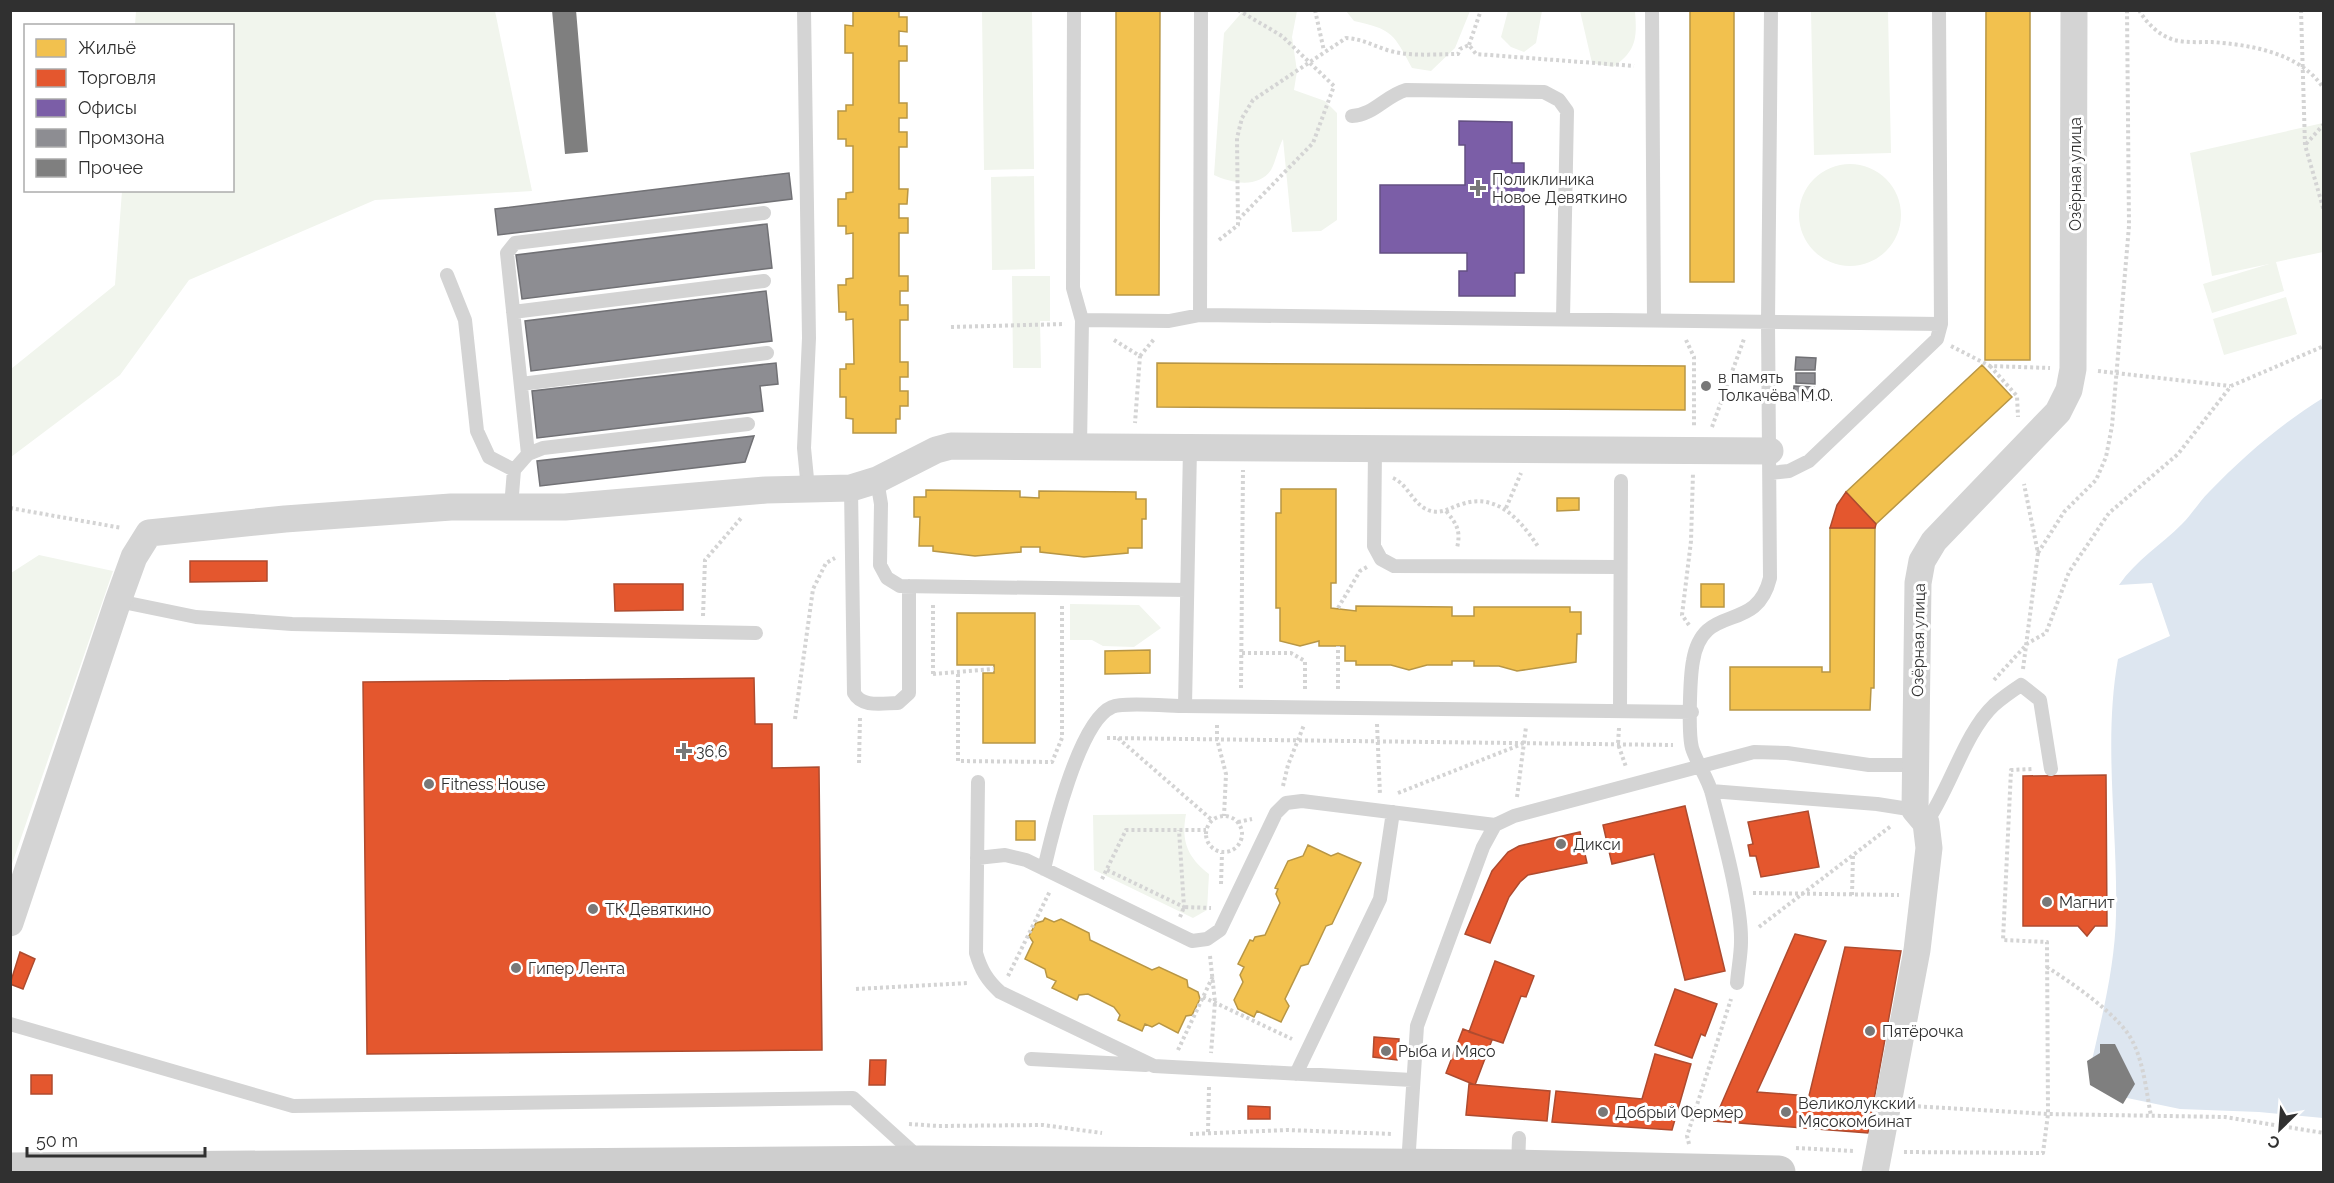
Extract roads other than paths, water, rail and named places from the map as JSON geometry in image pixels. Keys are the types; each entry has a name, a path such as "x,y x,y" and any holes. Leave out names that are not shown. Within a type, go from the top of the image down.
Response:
{"main road":[{"path":"15,1167 730,1169 922,1162 1408,1165 1518,1159 1779,1173"}],"street":[{"name":"Озёрная улица","path":"1875,1173 1917,950 1929,848 1913,818 1916,765 1918,583 1922,561 1934,541 2058,412 2069,390 2073,369 2074,10"},
{"path":"10,923 134,557 149,533 427,508 565,507 766,490 851,488 877,480 936,450 951,446 1698,451 1770,462"}],"lane":[{"path":"804,10 809,338 804,448 808,489"},
{"path":"1074,10 1073,288 1082,320 1080,447"},
{"path":"1200,315 1201,10"},
{"path":"1652,10 1654,320"},
{"path":"1737,983 1742,940 1734,893 1711,791 1691,745 1692,663 1698,638 1715,623 1758,606 1766,593 1770,578 1768,322 1771,10"},
{"path":"1770,462 1788,471 1809,461 1937,339 1941,324 1939,10"},
{"path":"1352,116 1365,116 1393,94 1406,90 1544,92 1559,100 1567,111 1563,319"},
{"path":"528,454 507,253 515,243 764,213"},
{"path":"447,275 465,320 477,431 489,457 514,470"},
{"path":"513,312 764,281"},
{"path":"1082,320 1169,321 1200,315 1941,324"},
{"path":"521,384 767,353"},
{"path":"511,507 514,470 528,454 543,448 748,424"},
{"path":"1185,706 1190,448"},
{"path":"1375,449 1374,546 1381,559 1394,566 1619,567"},
{"path":"877,480 881,504 880,565 887,578 900,586 1187,590"},
{"path":"1620,711 1621,481"},
{"path":"851,488 854,693 864,703 898,703 909,693 909,586"},
{"path":"118,602 196,617 292,624 756,633"},
{"path":"1711,791 1877,804 1913,818 1940,803 1965,749 1993,706 2021,685 2040,700 2051,769"},
{"path":"1044,869 1063,791 1099,714 1114,706 1692,712"},
{"path":"977,858 1005,855 1026,860 1192,940 1208,939 1220,930 1276,813 1286,803 1302,801 1495,825 1514,816 1754,752 1787,753 1869,765 1916,765"},
{"path":"978,782 976,953 980,968 988,981 1000,993 1154,1066"},
{"path":"1296,1074 1380,899 1393,812"},
{"path":"1408,1165 1412,1080 1419,1020 1483,847 1495,825"},
{"path":"10,1024 293,1106 853,1098 922,1162"},
{"path":"1030,1059 1412,1080"}],"place":[{"name":"Поликлиника Новое Девяткино","path":"1478,188"},
{"name":"в память Толкачёва М.Ф.","path":"1706,386"},
{"name":"36,6","path":"684,751"},
{"name":"Fitness House","path":"429,784"},
{"name":"Дикси","path":"1561,844"},
{"name":"Магнит","path":"2047,902"},
{"name":"ТК Девяткино","path":"593,909"},
{"name":"Гипер Лента","path":"516,968"},
{"name":"Пятёрочка","path":"1870,1031"},
{"name":"Рыба и Мясо","path":"1386,1051"},
{"name":"Добрый Фермер","path":"1603,1112"},
{"name":"Великолукский Мясокомбинат","path":"1786,1112"}]}
